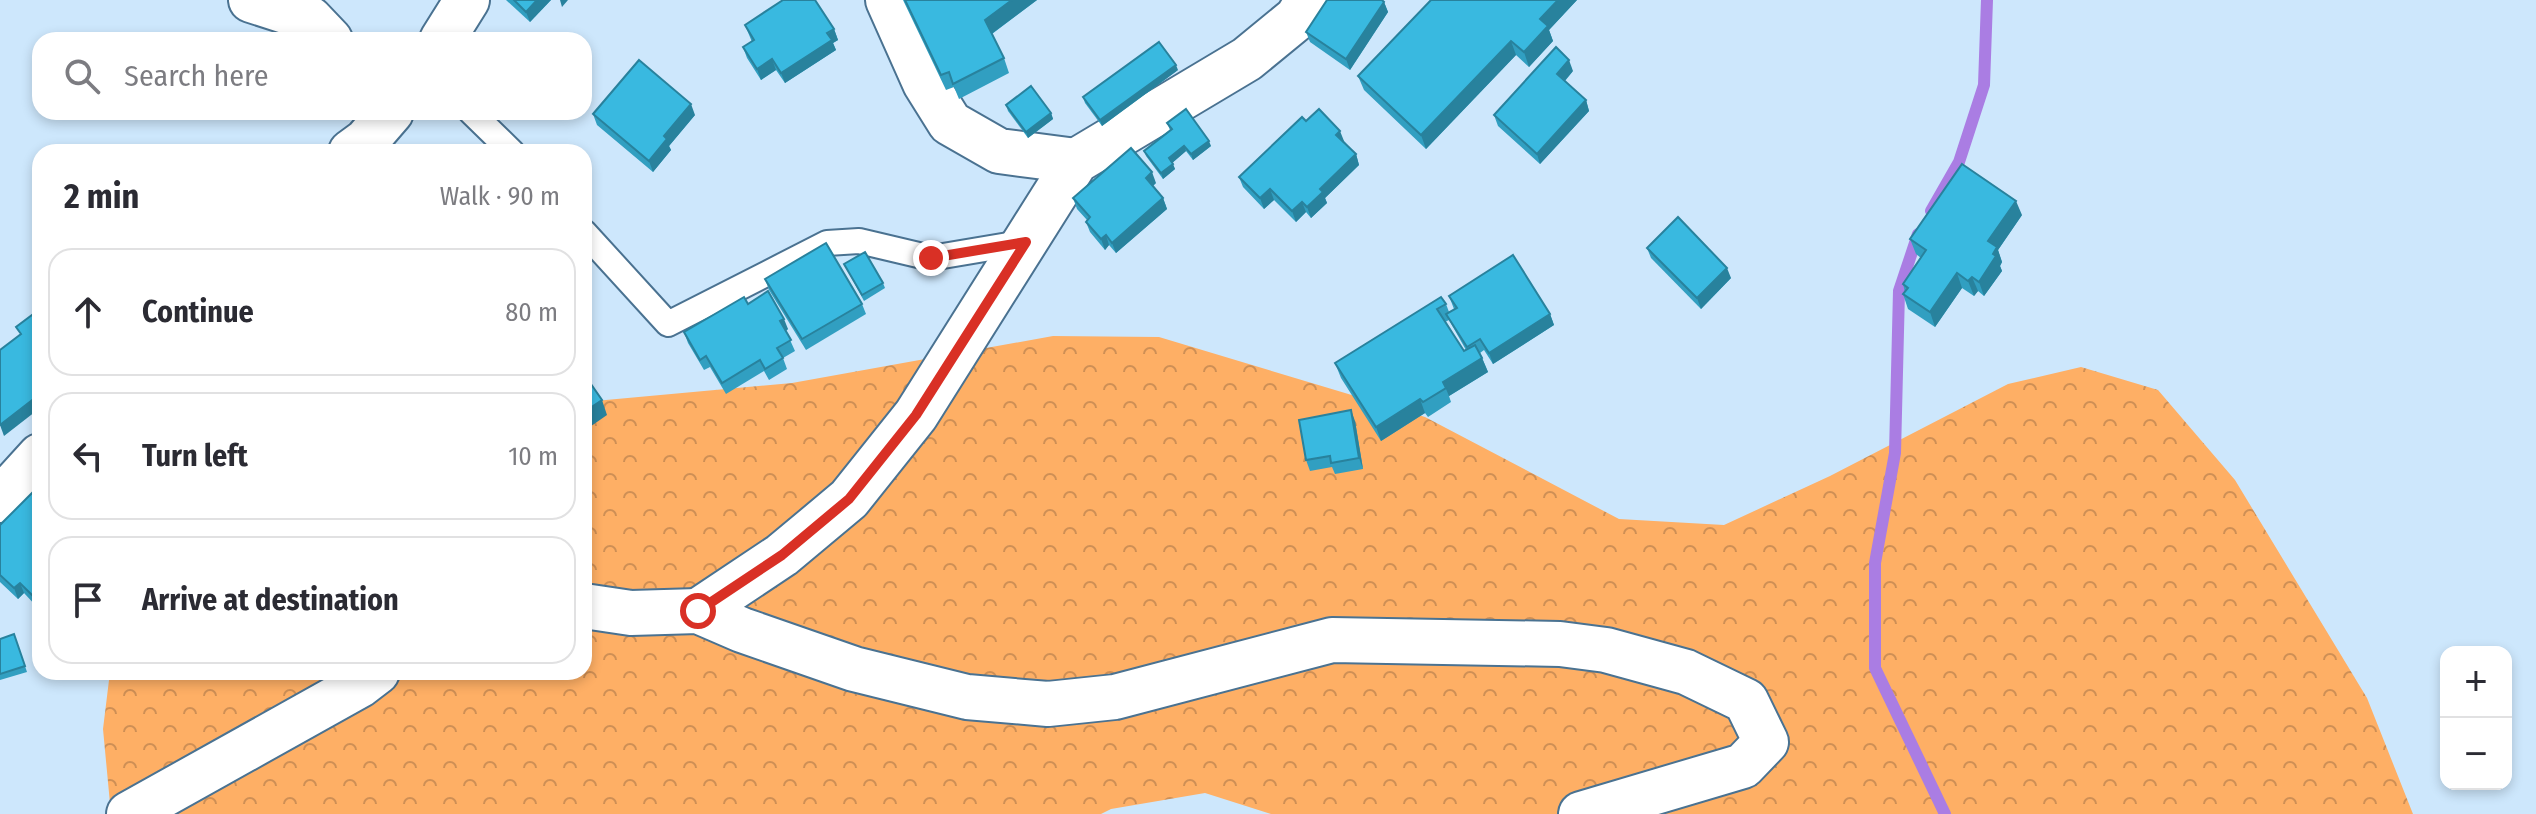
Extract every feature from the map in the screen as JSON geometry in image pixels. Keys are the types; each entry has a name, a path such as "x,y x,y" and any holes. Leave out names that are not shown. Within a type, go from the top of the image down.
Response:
{"street":[{"path":"251,0 310,19 322,32"},
{"path":"447,32 467,0"},
{"path":"888,0 925,83 950,123 999,151 1076,161"},
{"path":"698,611 782,555 849,499 916,415 1076,161 1247,59 1297,18 1308,0"},
{"path":"362,144 384,120"},
{"path":"0,500 32,465"},
{"path":"592,607 631,613 698,611 742,630 854,669 967,697 1048,704 1115,697 1332,640 1560,644 1606,650 1686,672 1746,701 1766,742 1743,766 1581,814"},
{"path":"129,814 367,680"}],"lane":[{"path":"479,120 504,144"},
{"path":"592,241 668,324 827,243 859,241 931,258 1026,242"}],"green space":[{"path":"1053,336 1159,337 1425,417 1619,519 1724,525 1830,476 2008,384 2081,367 2158,390 2235,480 2367,698 2413,814 1271,814 1205,793 1111,809 1101,814 111,814 103,729 109,680 592,680 592,401 792,383"}],"building":[{"path":"514,0 537,0 526,12"},
{"path":"783,0 815,0 834,29 827,33 832,40 781,73 772,59 757,69 743,47 754,40 745,25"},
{"path":"905,0 1012,0 985,20 1004,58 953,84 949,72 941,75"},
{"path":"1327,0 1384,2 1346,59 1306,32"},
{"path":"1431,0 1558,0 1540,19 1548,26 1524,52 1511,41 1421,135 1358,76"},
{"path":"1159,42 1176,65 1100,120 1083,97"},
{"path":"1556,47 1569,60 1557,74 1586,100 1537,154 1494,115"},
{"path":"639,60 691,104 664,136 667,139 649,161 593,114"},
{"path":"1031,86 1051,113 1026,132 1006,105"},
{"path":"1186,109 1209,141 1191,154 1184,146 1169,158 1173,164 1161,173 1144,151 1172,129 1167,123"},
{"path":"1319,109 1340,131 1336,135 1356,154 1320,189 1323,192 1307,207 1302,202 1292,211 1270,189 1260,198 1239,177 1302,117 1306,121"},
{"path":"1131,148 1152,172 1146,178 1163,198 1112,243 1106,235 1101,239 1086,222 1090,217 1073,198"},
{"path":"1962,164 2016,201 1988,241 1997,247 1993,254 1996,256 1979,282 1972,277 1968,281 1957,273 1930,312 1903,294 1908,288 1903,284 1926,250 1910,239"},
{"path":"1678,217 1727,268 1697,298 1647,248"},
{"path":"826,243 862,304 802,339 765,279"},
{"path":"865,252 883,283 862,295 844,264"},
{"path":"1513,255 1550,314 1489,353 1480,339 1467,347 1446,314 1457,308 1449,296"},
{"path":"768,291 784,319 780,321 791,340 777,348 783,358 765,369 760,360 722,383 706,356 700,360 684,332 744,297 748,304"},
{"path":"1441,297 1446,304 1437,309 1464,351 1475,345 1482,358 1443,382 1446,388 1423,402 1420,399 1376,427 1335,363"},
{"path":"32,315 32,400 0,425 0,350 21,334 16,327"},
{"path":"592,386 602,400 592,407"},
{"path":"1351,410 1359,458 1331,463 1330,456 1306,460 1299,420"},
{"path":"32,493 32,595 20,583 14,588 0,575 0,525"},
{"path":"14,634 25,666 0,674 0,639"}],"waterway":[{"path":"1931,211 1959,162 1984,85 1987,0"},
{"path":"1918,234 1899,291 1895,453 1875,563 1875,668 1945,814"}],"route":[{"path":"698,611 782,555 849,499 916,415 1026,242 931,258"}]}
